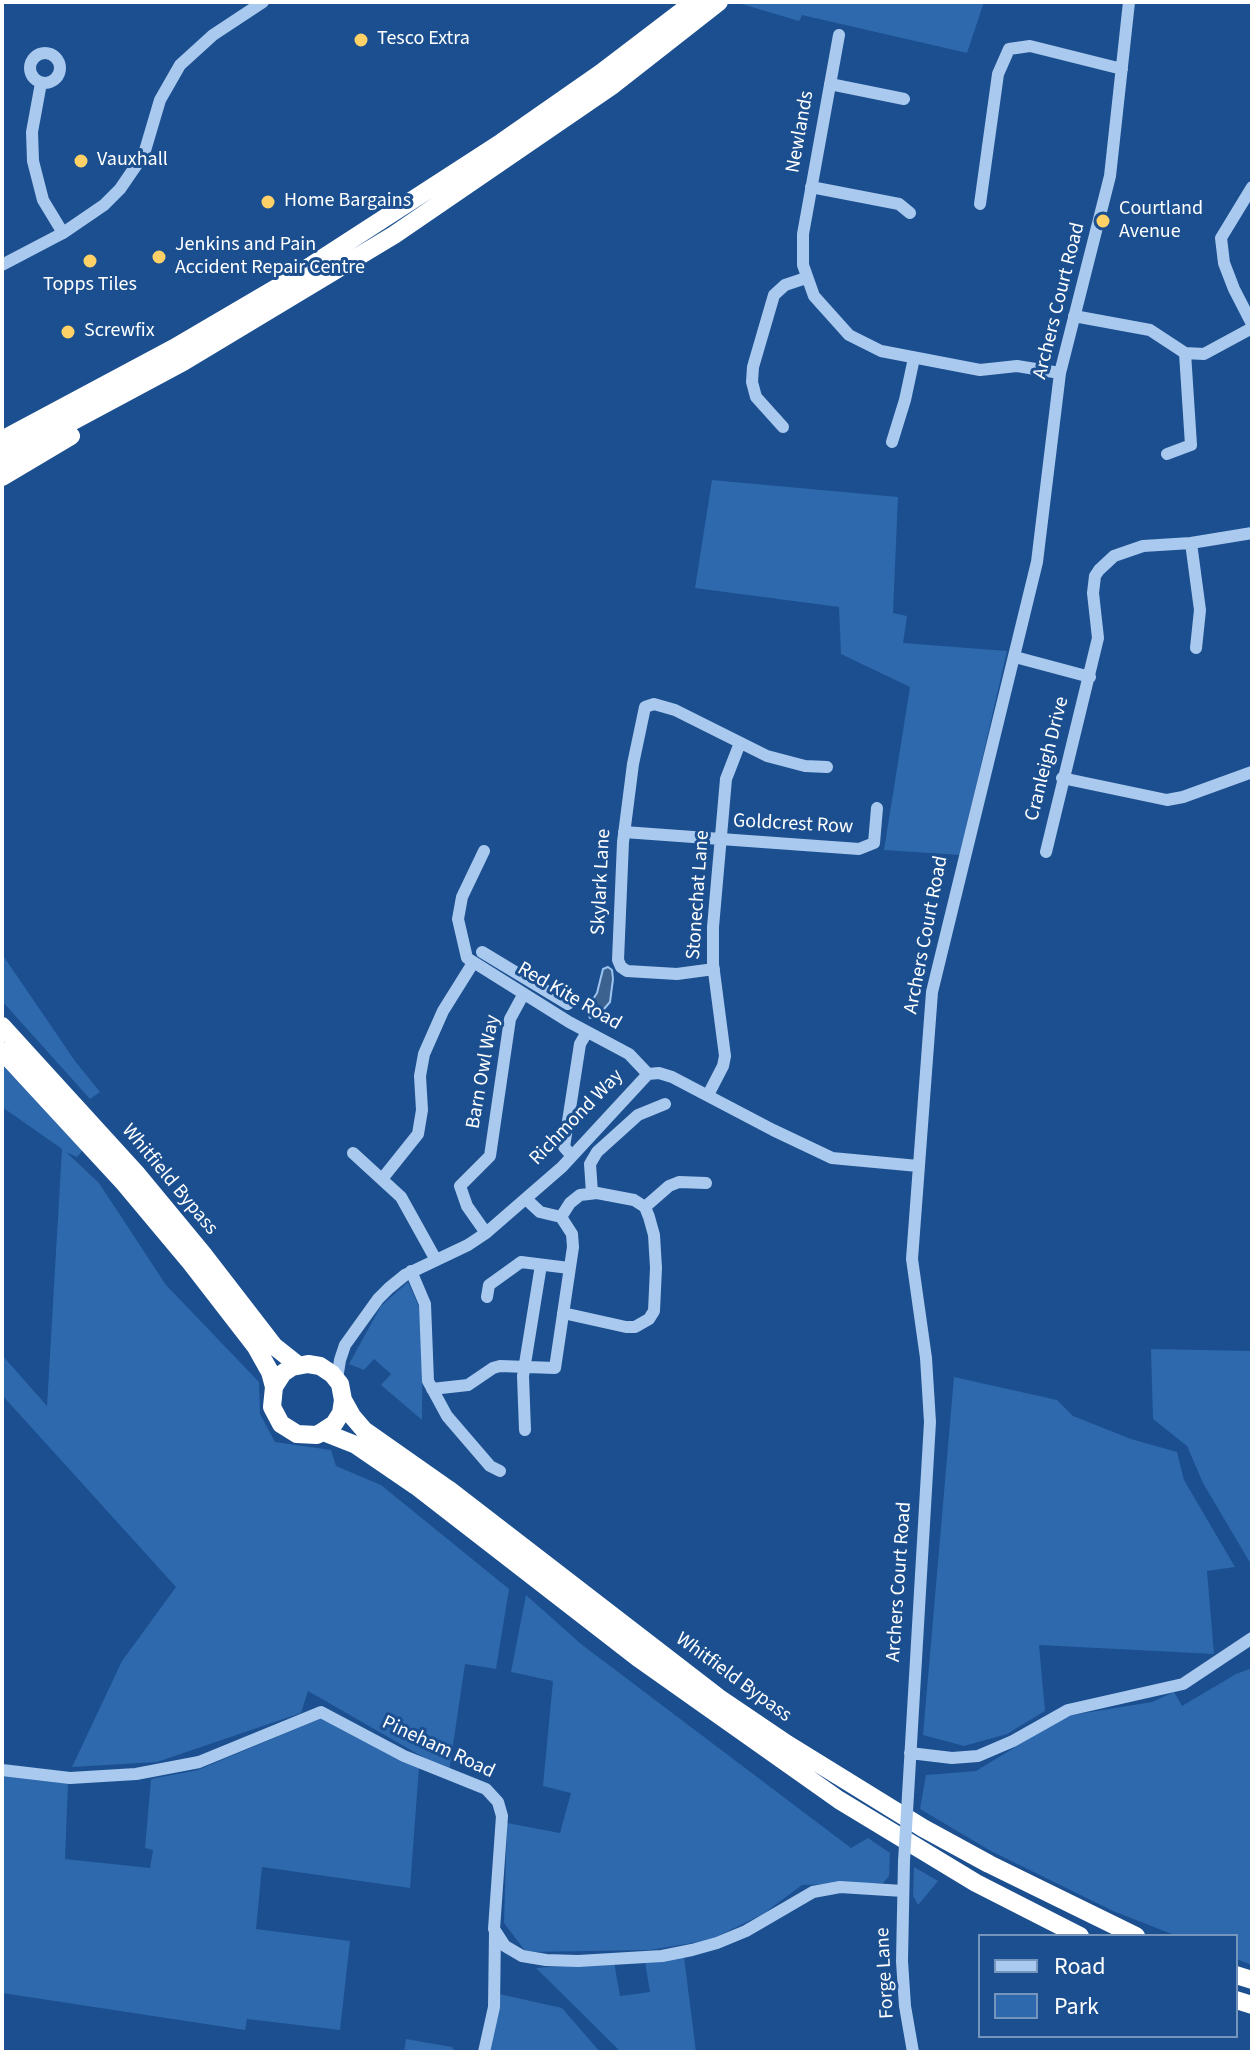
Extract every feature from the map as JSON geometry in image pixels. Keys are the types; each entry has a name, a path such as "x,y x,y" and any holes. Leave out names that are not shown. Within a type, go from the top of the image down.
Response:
{"highway":[{"path":"2,440 278,287 383,221 601,73 694,2"},
{"path":"2,459 183,362 394,235 613,85 719,2"},
{"path":"2,477 165,379 183,362"},
{"path":"2,434 74,402"},
{"name":"Whitfield Bypass","path":"2,1026 145,1183 267,1339 284,1356 306,1365"},
{"name":"Whitfield Bypass","path":"2,1051 124,1183 191,1263 261,1355 274,1387"},
{"path":"306,1365 327,1369 337,1379 343,1400 338,1419 323,1432 310,1436 297,1434 281,1424 272,1407 274,1387 283,1373 306,1365"},
{"name":"Whitfield Bypass","path":"343,1400 364,1430 459,1497 719,1698 923,1828 1046,1894 1132,1934"},
{"name":"Whitfield Bypass","path":"323,1432 356,1445 416,1486 650,1667 839,1800 976,1883 1076,1934"}],"street":[{"path":"2,265 63,233 104,205 144,154 160,100 180,65 213,35 263,2"},
{"name":"Archers Court Road","path":"903,1891 930,1422 926,1358 912,1259 932,992 1037,562 1060,373 1110,176 1129,2"},
{"name":"Newlands","path":"839,35 802,250 806,278 814,296 825,312 849,335 881,351 980,370 1017,366 1060,373"},
{"path":"980,204 998,74 1009,49 1030,46 1122,69"},
{"path":"41,83 32,132 33,161 43,200 63,233"},
{"name":"Newlands","path":"830,84 904,99"},
{"name":"Newlands","path":"811,187 899,204 910,213"},
{"path":"1074,316 1150,330 1185,353 1204,354 1252,326 1224,263 1221,238 1252,187"},
{"path":"783,427 756,397 753,367 774,295 785,285 806,278"},
{"path":"1167,454 1191,445 1185,353"},
{"path":"892,442 914,358"},
{"name":"Cranleigh Drive","path":"1046,852 1098,638 1093,593 1095,576 1114,556 1143,546 1191,543 1252,533"},
{"path":"1191,543 1200,610 1196,648"},
{"name":"Cranleigh Drive","path":"1015,657 1090,677"},
{"name":"Skylark Lane","path":"714,969 677,974 627,971 621,967 618,960 624,832 645,707 654,704 675,710 740,743"},
{"path":"740,743 786,762 827,767"},
{"name":"Stonechat Lane","path":"708,1095 725,1056 714,969 713,927 726,779 740,743"},
{"path":"1062,778 1167,800 1252,772"},
{"name":"Goldcrest Row","path":"624,832 865,848 874,843 876,837 877,808"},
{"path":"382,1179 418,1134 424,1054 470,961 458,919 462,897 484,851"},
{"path":"482,952 568,1004"},
{"name":"Red Kite Road","path":"470,961 546,1009 629,1054 648,1074"},
{"path":"495,977 502,964"},
{"name":"Barn Owl Way","path":"486,1233 467,1206 460,1186 490,1156 510,1019 523,995"},
{"path":"546,1009 554,995"},
{"path":"572,1156 564,1147 580,1044 587,1032"},
{"name":"Richmond Way","path":"306,1365 330,1356 349,1339 378,1299 411,1271 486,1233 526,1199 572,1156 648,1074 672,1077 832,1158 918,1166"},
{"path":"592,1193 590,1164 597,1152 638,1115 665,1104"},
{"path":"353,1153 401,1197 436,1260"},
{"path":"645,1207 669,1186 679,1182 706,1183"},
{"path":"561,1217 580,1195 592,1193 634,1200 645,1207 654,1235 655,1257 655,1303 649,1319 635,1327 626,1327 563,1313"},
{"path":"432,1389 468,1385 493,1368 525,1365 555,1368 573,1240 569,1227 561,1217 540,1212 526,1199"},
{"path":"487,1297 489,1285 524,1262 569,1268"},
{"path":"525,1430 523,1376 541,1265"},
{"path":"411,1271 425,1304 428,1381 447,1416 490,1466 500,1471"},
{"name":"Richmond Way","path":"337,1379 340,1360 349,1339"},
{"path":"910,1753 952,1758 978,1756 1013,1741 1068,1710 1183,1684 1252,1638"},
{"name":"Pineham Road","path":"2,1770 70,1778 136,1774 199,1762 321,1712 404,1756 486,1789 498,1802 502,1816 494,1929 494,2007 484,2052"},
{"path":"495,1972 507,1959 522,1956 578,1961 662,1956 717,1943 771,1918 813,1892 840,1887 903,1891"},
{"name":"Forge Lane","path":"903,1891 902,1961 905,2006 913,2052"},
{"path":"494,1929 505,1946 522,1956"}],"green space":[{"path":"735,2 984,2 967,53 802,15 799,21"},
{"path":"712,480 898,497 893,613 907,616 903,643 1007,651 960,855 884,850 910,687 841,654 839,607 695,588"},
{"path":"2,954 75,1061 100,1092 90,1099 2,1001"},
{"path":"2,1065 85,1148 77,1157 66,1152 99,1183 166,1285 259,1382 260,1414 275,1442 331,1450 336,1466 381,1485 509,1589 496,1669 465,1664 449,1772 308,1691 301,1713 157,1762 72,1767 122,1661 176,1587 2,1395 2,1355 47,1406 62,1149 2,1107"},
{"path":"408,1282 423,1316 422,1420 381,1385 391,1374 374,1359 364,1370 349,1364 381,1306"},
{"path":"1151,1349 1252,1351 1252,1566 1203,1483 1187,1446 1153,1419"},
{"path":"954,1377 1057,1400 1073,1416 1131,1439 1177,1452 1184,1480 1235,1567 1207,1571 1214,1654 1039,1645 1045,1711 1007,1734 964,1746 923,1735"},
{"path":"526,1595 581,1644 851,1848 868,1838 890,1853 889,1876 883,1883 802,1885 763,1914 710,1940 650,1950 526,1952 504,1923 507,1823 560,1833 571,1793 543,1786 553,1681 511,1672"},
{"path":"1252,1668 1252,1965 1238,1960 1238,1934 1172,1934 1113,1911 991,1851 920,1809 926,1775 976,1771 1066,1716 1152,1702 1174,1692 1182,1706"},
{"path":"322,1718 419,1767 410,1888 262,1867 256,1929 350,1941 340,2030 247,2019 245,2030 2,1993 2,1775 68,1783 65,1859 150,1868 153,1850 145,1848 151,1779 198,1770"},
{"path":"914,1867 938,1881 918,1905 913,1896"},
{"path":"684,1957 696,2052 621,2052 536,1968 614,1962 620,1996 650,1992 645,1962"},
{"path":"499,1994 562,2008 600,2052 489,2052"},
{"path":"406,2039 452,2047 455,2052 404,2052"}],"shaded area":[{"path":"608,967 612,970 613,979 610,1002 597,1017 590,1018 586,1010 597,993 603,969"}],"place":[{"name":"Tesco Extra","path":"361,40"},
{"name":"Vauxhall","path":"81,161"},
{"name":"Home Bargains","path":"268,202"},
{"name":"Courtland Avenue","path":"1103,221"},
{"name":"Jenkins and Pain Accident Repair Centre","path":"159,257"},
{"name":"Topps Tiles","path":"90,261"},
{"name":"Screwfix","path":"68,332"}]}
